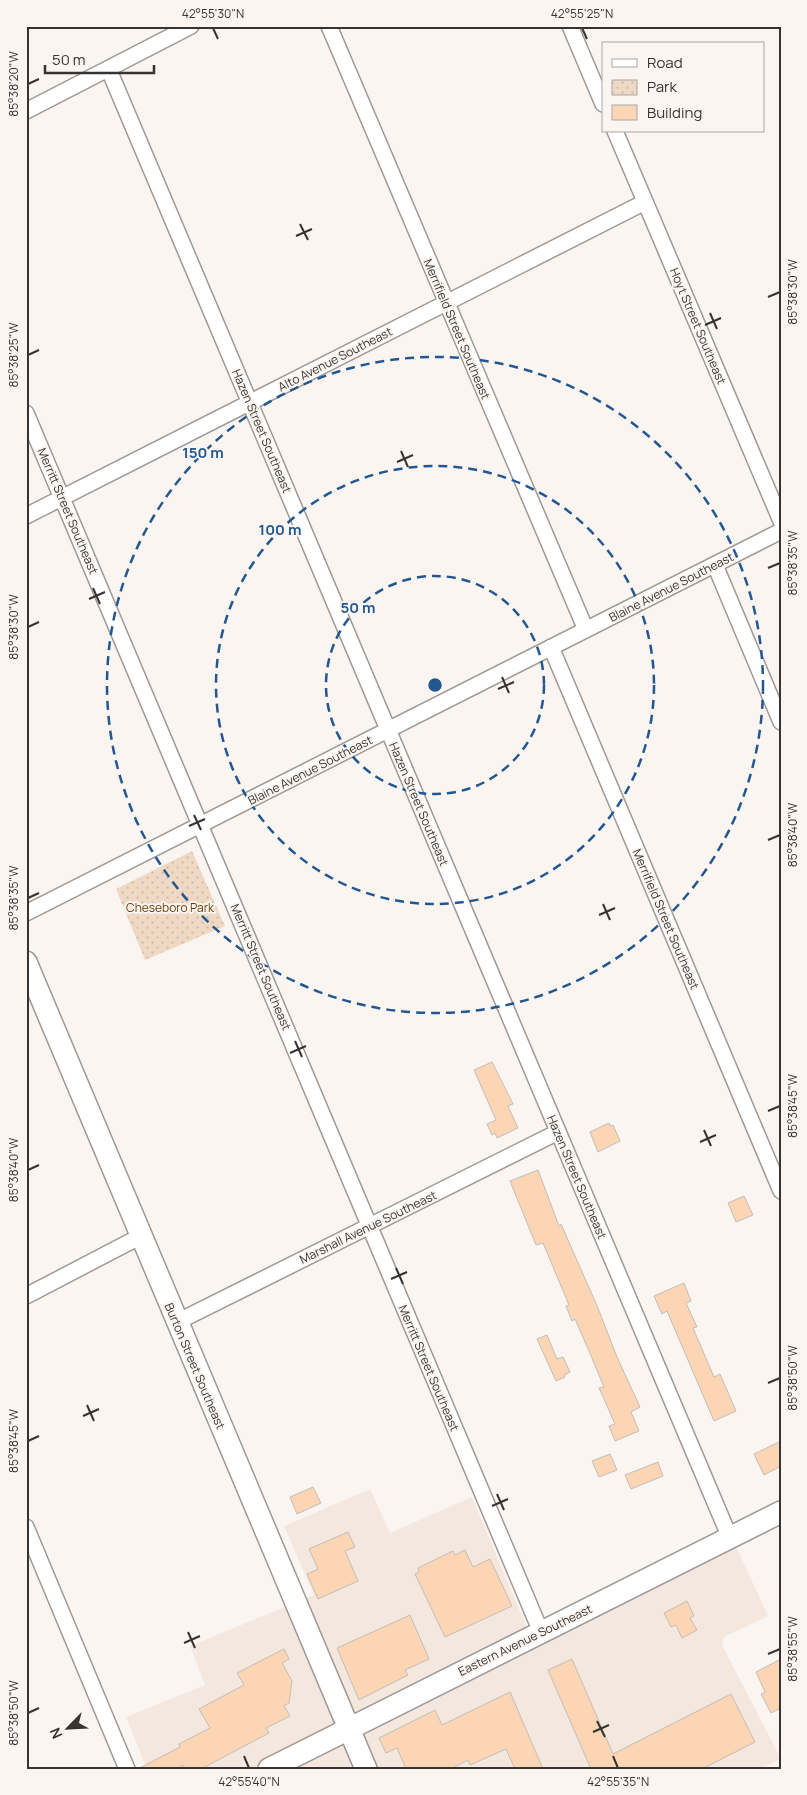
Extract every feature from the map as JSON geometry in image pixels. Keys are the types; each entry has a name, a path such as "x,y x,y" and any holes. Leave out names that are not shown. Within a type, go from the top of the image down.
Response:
{"main road":[{"name":"Burton Street Southeast","path":"26,962 366,1769"},
{"name":"Eastern Avenue Southeast","path":"269,1769 781,1512"}],"street":[{"path":"26,111 109,70 191,26"},
{"name":"Merrifield Street Southeast","path":"329,26 586,630"},
{"path":"570,26 602,102"},
{"name":"Hazen Street Southeast","path":"109,70 730,1538"},
{"name":"Hoyt Street Southeast","path":"615,132 781,521"},
{"name":"Alto Avenue Southeast","path":"26,516 645,202"},
{"name":"Merritt Street Southeast","path":"26,413 541,1632"},
{"name":"Blaine Avenue Southeast","path":"26,913 781,531"},
{"path":"715,565 781,722"},
{"name":"Merrifield Street Southeast","path":"551,647 781,1191"},
{"name":"Marshall Avenue Southeast","path":"177,1322 558,1132"},
{"path":"26,1296 141,1236"},
{"path":"26,1527 127,1769"}],"shaded area":[{"path":"370,1489 390,1533 472,1497 535,1647 736,1546 768,1616 724,1637 722,1645 781,1759 760,1769 147,1769 126,1717 205,1685 190,1646 314,1595 284,1526"}],"green space":[{"name":"Cheseboro Park","path":"192,851 225,926 145,960 116,889"}],"building":[{"path":"492,1062 513,1104 508,1106 518,1128 497,1138 495,1133 492,1135 487,1124 496,1120 474,1070"},
{"path":"609,1123 610,1126 613,1125 620,1141 598,1152 590,1132"},
{"path":"538,1170 559,1226 561,1224 640,1407 631,1412 639,1431 615,1441 609,1426 615,1424 599,1388 604,1387 575,1319 572,1321 566,1306 569,1305 543,1243 536,1245 510,1181"},
{"path":"744,1196 753,1215 736,1222 728,1203"},
{"path":"684,1283 691,1301 686,1303 697,1327 693,1328 714,1377 720,1374 736,1411 714,1421 667,1311 662,1314 654,1296"},
{"path":"547,1335 557,1359 563,1357 570,1372 564,1375 565,1377 556,1381 537,1339"},
{"path":"781,1441 781,1466 764,1475 754,1454"},
{"path":"610,1454 617,1470 599,1477 592,1461"},
{"path":"658,1462 663,1476 631,1489 625,1475"},
{"path":"313,1487 321,1503 297,1514 290,1497"},
{"path":"348,1532 355,1547 345,1551 358,1581 318,1599 307,1574 318,1569 309,1549"},
{"path":"465,1550 473,1567 490,1559 512,1606 445,1637 415,1574 419,1572 418,1568 453,1551 455,1555"},
{"path":"687,1601 694,1616 690,1618 697,1630 682,1638 676,1625 671,1627 664,1613"},
{"path":"410,1615 429,1659 405,1670 408,1675 359,1700 337,1648"},
{"path":"284,1649 289,1659 282,1663 292,1681 289,1703 284,1706 290,1716 266,1728 269,1733 201,1769 185,1769 183,1765 175,1769 138,1769 180,1747 179,1744 210,1728 199,1709 244,1685 237,1673"},
{"path":"572,1659 613,1754 731,1694 755,1742 702,1769 591,1769 548,1670"},
{"path":"781,1659 781,1708 771,1713 761,1694 765,1692 756,1672"},
{"path":"510,1692 543,1769 515,1769 506,1749 470,1765 468,1760 451,1769 406,1769 397,1748 386,1753 379,1738 435,1710 442,1725"}]}
